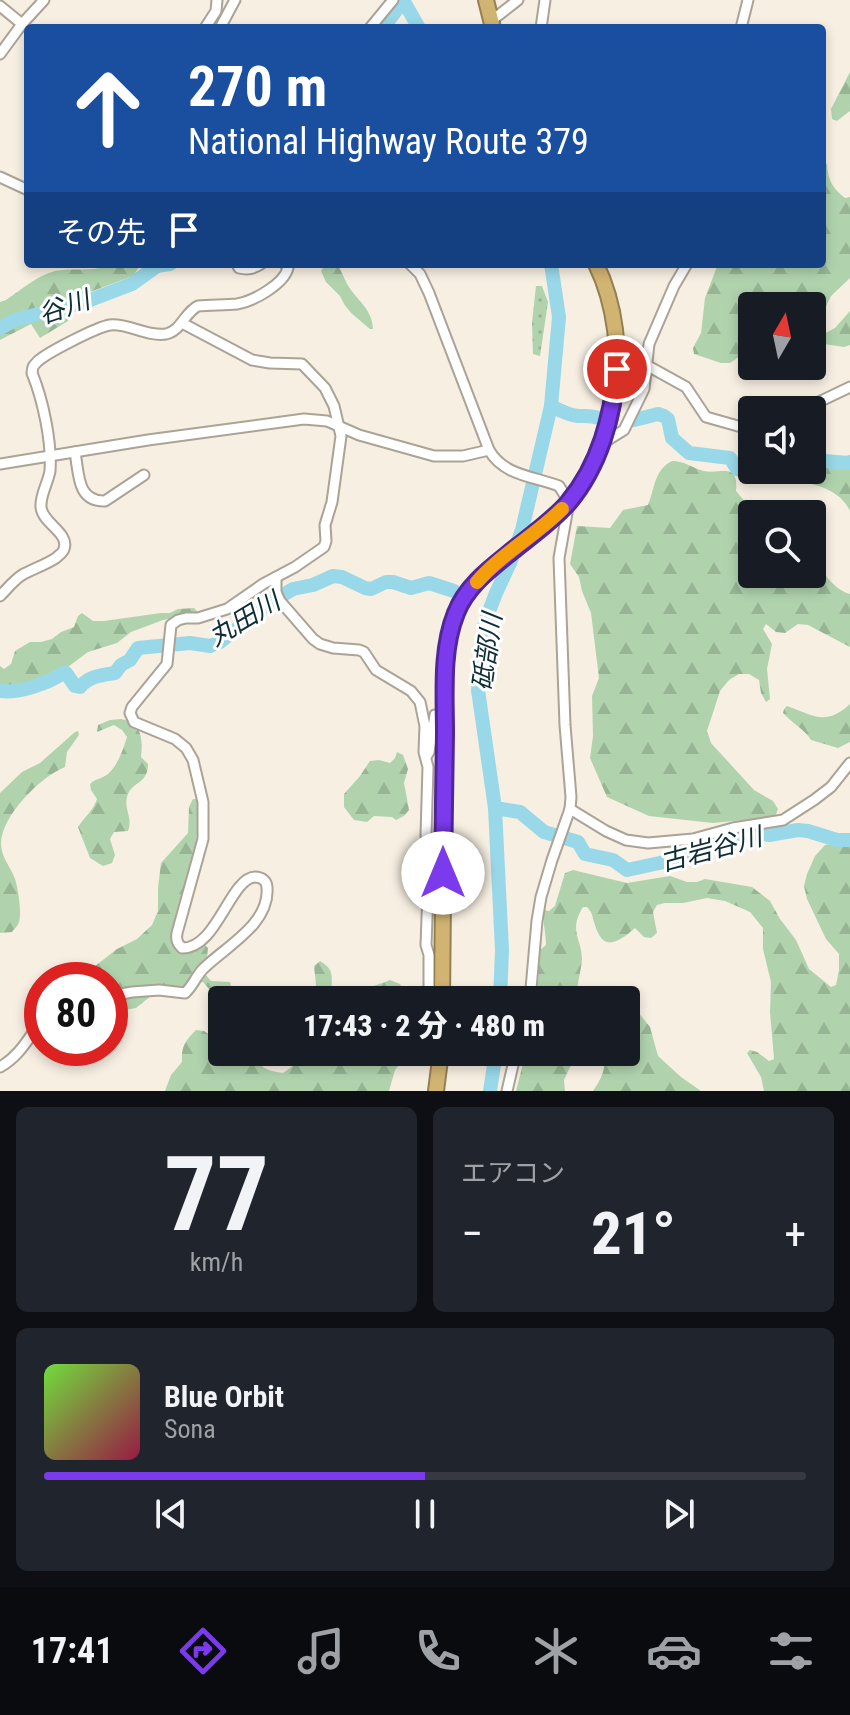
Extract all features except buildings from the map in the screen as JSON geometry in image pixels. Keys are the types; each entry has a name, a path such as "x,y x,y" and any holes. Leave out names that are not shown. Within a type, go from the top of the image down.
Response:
{"highway":[{"path":"486,0 492,24"},
{"path":"442,986 446,654 457,611 469,591 492,567 569,502 588,474 602,443 612,406 617,369 612,313 598,268"},
{"path":"436,1091 439,1066"}],"street":[{"path":"0,54 44,0"},
{"path":"208,24 216,11 217,0"},
{"path":"222,24 235,0"},
{"path":"373,24 393,0"},
{"path":"492,24 518,0"},
{"path":"542,24 545,0"},
{"path":"742,24 748,0"},
{"path":"0,6 22,24"},
{"path":"0,177 24,188"},
{"path":"0,596 19,577 51,561 65,547 61,535 41,512 50,457 40,393 32,373 35,363 70,343 112,325 148,333 172,332 193,308 241,303 277,285 288,268"},
{"path":"414,268 429,293 494,459 514,473 559,486 569,502 559,558 570,809 541,897 531,986"},
{"path":"602,443 624,430 644,389 649,344 685,268"},
{"path":"128,993 159,990 185,993 198,974 252,925 259,916 267,893 265,880 259,877 247,880 200,941 187,948 178,944 177,933 203,839 204,814 200,787 193,760 186,748 175,739 134,722 130,713 132,707 167,664 171,625 178,620 198,618 227,609 324,547 341,436 334,406 325,388 302,364 252,360 182,323"},
{"path":"648,366 686,387 706,417 738,426"},
{"path":"826,398 850,387"},
{"path":"0,464 304,419 327,421 359,435 434,456 463,456 489,450"},
{"path":"75,452 81,490 91,499 105,501 144,475"},
{"path":"276,577 278,596 313,639 333,648 364,652 376,670 390,677 420,702 428,767 426,945 429,986"},
{"path":"423,771 435,715 445,715"},
{"path":"570,809 626,840 648,843 693,839 733,828 783,820 831,787 850,763"},
{"path":"0,1067 24,1046"},
{"path":"507,1091 513,1066"}],"green space":[{"path":"850,72 850,111 837,121 832,119 831,109"},
{"path":"827,164 834,187 845,198 850,197 850,278 831,296 826,306 826,292 738,292 738,358 730,363 694,354 693,348 701,333 705,298 716,268 826,268"},
{"path":"138,268 133,276 82,295 78,310 72,313 68,321 40,338 31,324 0,340 0,302 48,273"},
{"path":"323,268 339,268 367,310 373,329 351,313 321,271"},
{"path":"536,286 542,286 548,302 540,356 533,354"},
{"path":"850,311 850,345 826,344 826,333 835,328"},
{"path":"672,461 681,462 704,471 727,471 734,476 736,491 744,500 738,500 738,588 826,588 826,575 850,594 850,647 808,625 798,624 785,633 776,632 766,624 763,629 772,644 767,669 770,699 766,702 759,680 749,674 739,674 720,691 707,731 711,743 754,790 773,801 778,809 775,817 713,823 649,816 607,797 590,758 592,696 599,678 591,613 579,577 570,564 577,526 610,528 623,510 648,505 658,474"},
{"path":"826,462 839,463 850,469 850,511 837,495 809,484 826,484"},
{"path":"194,608 196,614 163,620 131,632 117,643 88,652 53,678 16,691 0,687 0,666 4,669 11,664 15,651 30,642 52,639 74,627 82,613 93,621 104,621"},
{"path":"850,704 850,742 838,748 811,740 783,713 787,706 826,717"},
{"path":"121,719 133,724 140,733 141,757 148,764 145,776 127,797 128,831 114,832 110,839 115,855 112,863 103,866 90,858 78,827 97,799 90,784 112,770 127,737 114,725 97,732 98,725"},
{"path":"78,731 79,735 67,752 65,767 44,779 23,799 2,834 2,850 15,879 20,913 12,932 0,933 0,793 22,772 40,763"},
{"path":"397,752 403,755 408,769 404,783 409,810 396,820 374,816 367,822 354,820 344,807 344,794 370,761 390,763"},
{"path":"193,799 199,803 196,846 177,909 173,940 196,947 205,945 208,948 207,958 200,968 211,981 230,982 231,986 208,986 208,988 203,982 196,982 187,988 151,996 136,1008 128,1009 128,962 100,962 137,939 152,925 158,911 161,863 188,833 189,807"},
{"path":"850,843 850,1091 764,1091 761,1077 747,1053 750,1050 769,1061 774,1059 771,982 763,949 763,928 750,912 725,901 707,898 657,905 653,912 657,933 651,938 644,937 635,928 612,942 602,939 590,911 583,907 576,929 582,959 578,986 538,986 540,950 546,945 544,910 549,911 555,906 565,873 573,870 627,883 670,876 687,882 705,879 752,887 770,901 796,940 809,969 831,987 836,985 839,954 826,939 804,886 815,856 825,845"},
{"path":"320,961 325,964 330,970 332,986 315,986 314,966"},
{"path":"390,980 401,986 374,986"},
{"path":"640,1014 650,1027 658,1056 701,1091 593,1091 604,1066 640,1066"},
{"path":"196,1030 208,1034 208,1066 263,1066 283,1073 293,1066 398,1066 389,1091 165,1091 171,1075 182,1062 184,1044"},
{"path":"522,1066 570,1066 564,1080 565,1091 516,1091"}],"waterway":[{"name":"砥部川","path":"403,0 417,24"},
{"name":"谷川","path":"386,24 403,1"},
{"name":"谷川","path":"0,328 15,320 85,302 132,284 154,268"},
{"name":"砥部川","path":"501,986 502,950 495,808 478,690 485,622 522,530 551,406 559,317 552,268"},
{"path":"551,406 571,415 599,418"},
{"path":"634,420 658,414 664,416 668,419 672,438 689,453 730,458 738,469"},
{"path":"826,461 850,462"},
{"name":"丸田川","path":"0,691 33,687 63,673 75,686 80,687 92,678 115,673 138,648 190,643 210,646 293,589 333,576 371,589 393,582 411,588 429,583 454,591"},
{"name":"古岩谷川","path":"495,808 520,812 544,832 578,842 585,854 613,860 627,870 701,854 722,840 758,833 769,835 798,830 837,840 850,840"},
{"name":"砥部川","path":"490,1091 494,1066"}],"slow traffic":[{"path":"477,582 562,509"}],"route":[{"path":"443,873 446,654 457,611 484,574 551,520 569,502 588,474 602,443 612,406 617,369"}]}
